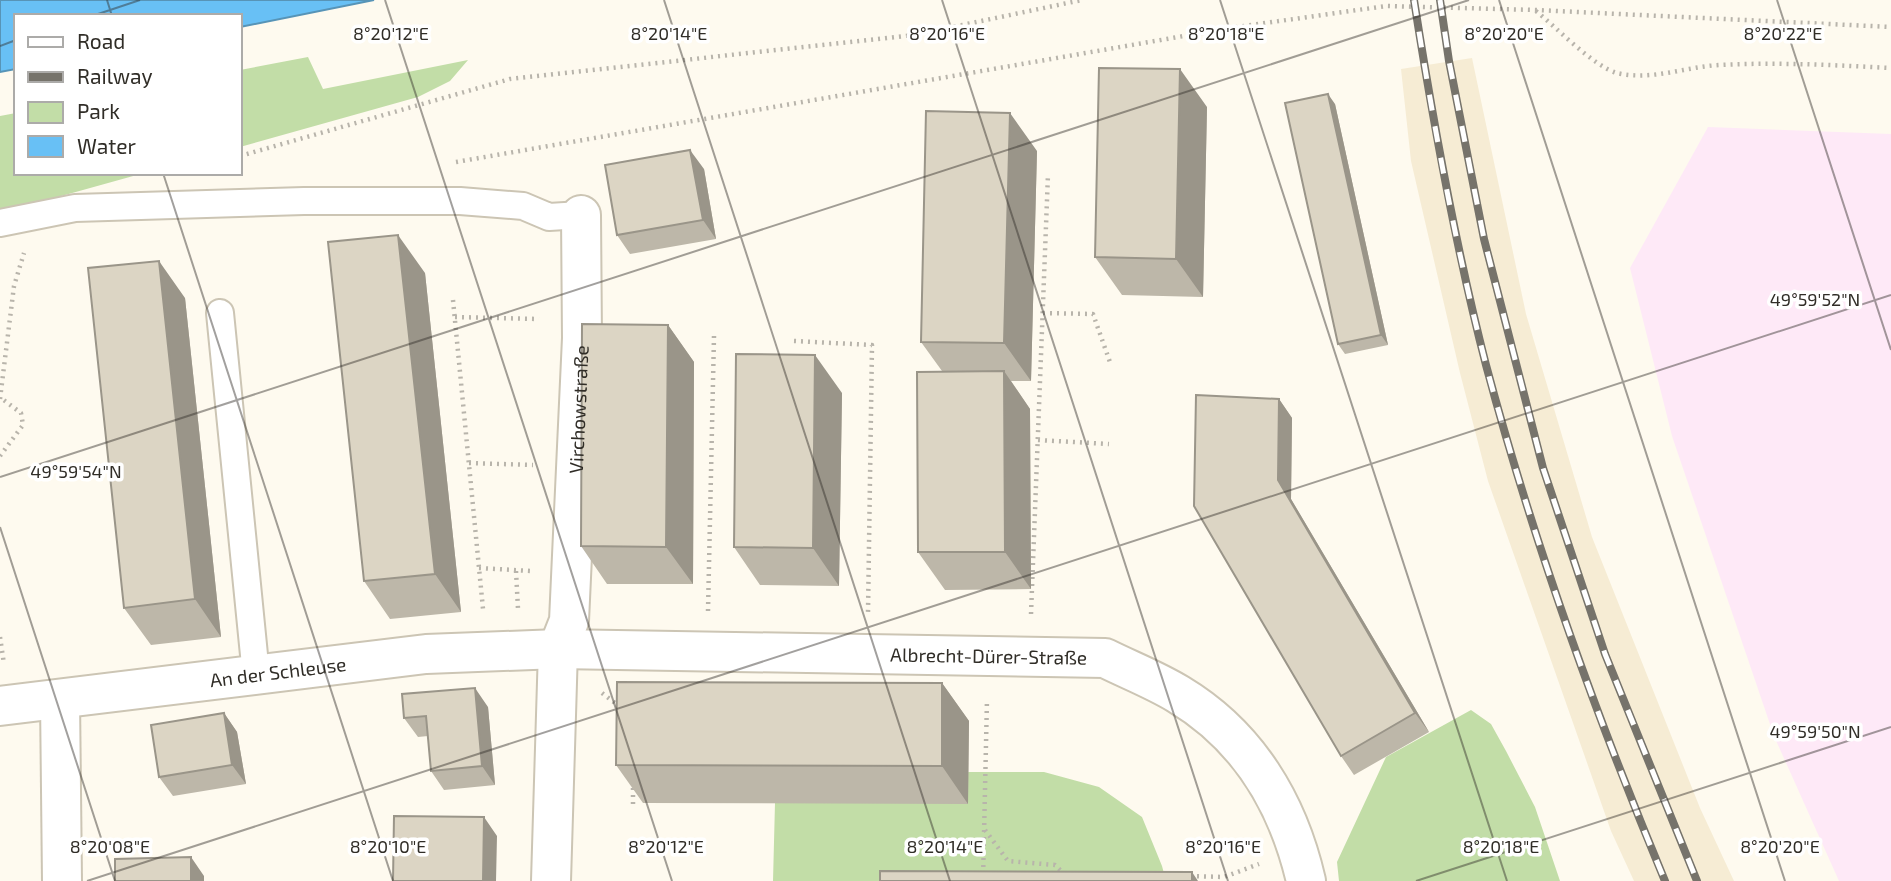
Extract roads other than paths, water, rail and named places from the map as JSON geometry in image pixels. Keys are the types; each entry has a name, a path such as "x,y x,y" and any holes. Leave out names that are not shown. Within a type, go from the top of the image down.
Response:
{"street":[{"name":"Virchowstraße","path":"551,881 557,665 569,621 576,466 582,320 581,215"},
{"name":"Albrecht-Dürer-Straße","path":"557,665 707,651 1105,658 1178,694 1219,723 1253,760 1288,819 1302,865"},
{"name":"An der Schleuse","path":"0,706 426,654 488,652 557,665"},
{"path":"60,699 62,881"}],"lane":[{"name":"Virchowstraße","path":"0,223 75,208 304,201 460,201 523,206 549,217 581,215"},
{"path":"220,313 256,675"}],"water":[{"path":"0,0 374,0 242,27 242,14 14,14 14,69 0,72"}],"railway":[{"path":"1414,0 1455,229 1504,431 1567,626 1665,881"},
{"path":"1440,0 1449,61 1484,239 1543,468 1605,654 1697,881"}]}
